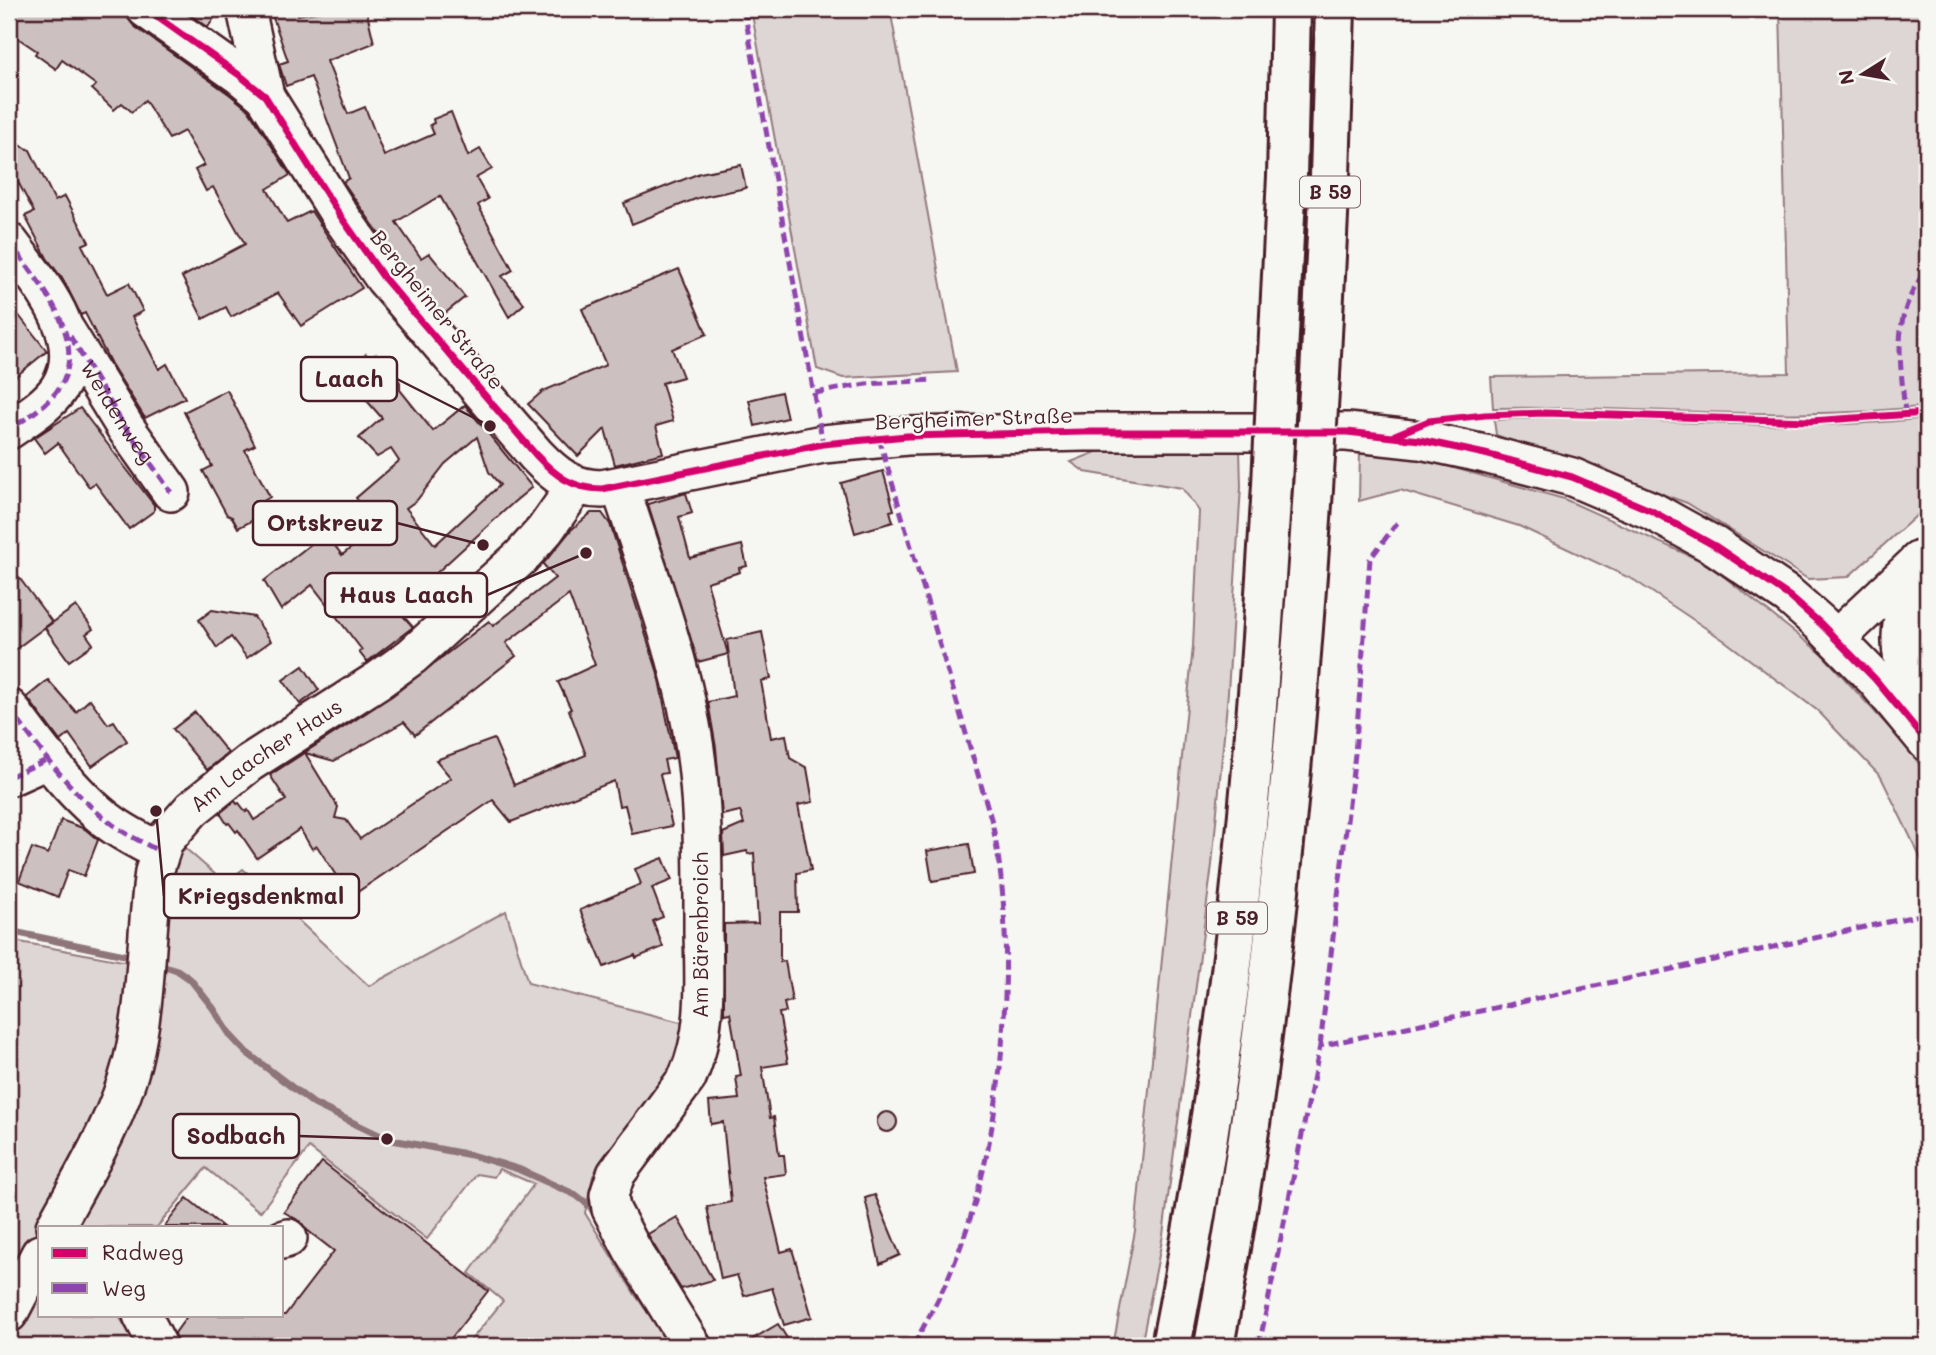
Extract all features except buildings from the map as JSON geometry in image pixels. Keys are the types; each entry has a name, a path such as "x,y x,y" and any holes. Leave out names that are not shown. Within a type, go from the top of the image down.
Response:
{"highway":[{"name":"B 59","path":"1171,1346 1203,1161 1231,968 1252,771 1272,485 1287,176 1291,9"},
{"name":"B 59","path":"1214,1346 1247,1152 1272,964 1293,755 1320,375 1335,9"}],"street":[{"name":"Bergheimer Straße","path":"146,9 265,96 345,223 389,285 536,455 556,475 576,486 595,489 800,448 888,438 1104,432 1347,432 1395,435 1551,471 1590,484 1667,519 1734,557 1788,596 1836,639 1875,679 1927,742"},
{"path":"246,9 265,96"},
{"name":"Weidenweg","path":"9,243 41,287 125,426 172,492"},
{"name":"Weidenweg","path":"9,430 60,387 69,356 66,330"},
{"name":"Am Bärenbroich","path":"620,485 676,662 691,724 701,799 704,975 700,1038 691,1070 677,1094 614,1178 609,1195 611,1209 624,1235 692,1346"},
{"name":"Am Laacher Haus","path":"56,1226 107,1128 132,1063 142,1000 151,894 159,851 164,841 180,821 225,781 412,656 521,557 545,530 576,486"},
{"path":"1836,639 1923,557"},
{"path":"1923,557 1904,618 1901,642 1904,666 1927,742"},
{"path":"9,708 49,759 99,814 159,851"},
{"path":"9,777 49,759"},
{"path":"9,1313 38,1258"},
{"path":"143,1316 158,1346"}],"shaded area":[{"path":"751,9 890,9 957,372 843,378 817,369"},
{"path":"1780,9 1927,9 1927,406 1819,413 1493,408 1491,377 1789,373"},
{"path":"1556,417 1788,425 1927,418 1927,506 1848,577 1808,579 1687,503 1496,435 1494,420"},
{"path":"1109,447 1240,449 1241,487 1228,692 1212,865 1163,1235 1141,1346 1113,1346 1135,1231 1193,646 1199,511 1182,488 1085,472 1071,462"},
{"path":"1360,450 1401,453 1564,499 1708,564 1822,654 1907,747 1927,775 1927,871 1881,777 1818,711 1725,641 1634,580 1519,526 1400,490 1359,501"},
{"path":"1927,589 1927,696 1910,630"},
{"path":"185,848 225,883 243,869 369,986 506,911 528,983 688,1024 674,1068 593,1176 585,1213 634,1293 671,1346 466,1346 503,1301 469,1273 534,1184 499,1169 494,1177 477,1174 427,1239 309,1148 260,1212 206,1168 158,1226 79,1226 74,1221 160,969 177,857"},
{"path":"9,940 139,964 133,1025 46,1226 38,1226 38,1244 9,1299"},
{"path":"38,1280 38,1316 119,1316 138,1346 9,1346 14,1324"}],"waterway":[{"path":"9,931 134,957"},
{"path":"159,964 177,970 190,979 231,1036 246,1052 314,1104 387,1139 471,1155 518,1169 576,1195 590,1206 598,1220"}],"marked path":[{"path":"744,9 823,444"},
{"path":"9,242 46,292 65,330 69,350 67,369 59,388 43,406 9,430"},
{"path":"1905,415 1900,356 1902,322 1915,287 1927,269"},
{"path":"70,336 125,427 171,492"},
{"path":"815,393 866,384 934,380"},
{"path":"879,438 992,822 1002,887 1006,952 1000,1070 981,1179 971,1215 945,1285 913,1346"},
{"path":"1320,1046 1355,754 1370,559 1400,519"},
{"path":"9,708 81,797 108,821 159,851"},
{"path":"9,777 49,759"},
{"path":"1259,1346 1320,1046 1920,915"}],"cycle path":[{"path":"146,9 265,96 339,214 384,278 536,455 557,475 573,484 602,489 823,444 907,436 1085,432 1347,432 1420,440 1572,477 1652,511 1715,546 1789,596 1821,624 1875,679 1927,742"},
{"path":"1395,435 1429,421 1485,415 1545,413 1811,421 1927,413"}],"place":[{"name":"Laach","path":"490,426"},
{"name":"Ortskreuz","path":"483,545"},
{"name":"Haus Laach","path":"586,553"},
{"name":"Kriegsdenkmal","path":"156,811"},
{"name":"Sodbach","path":"387,1139"}]}
